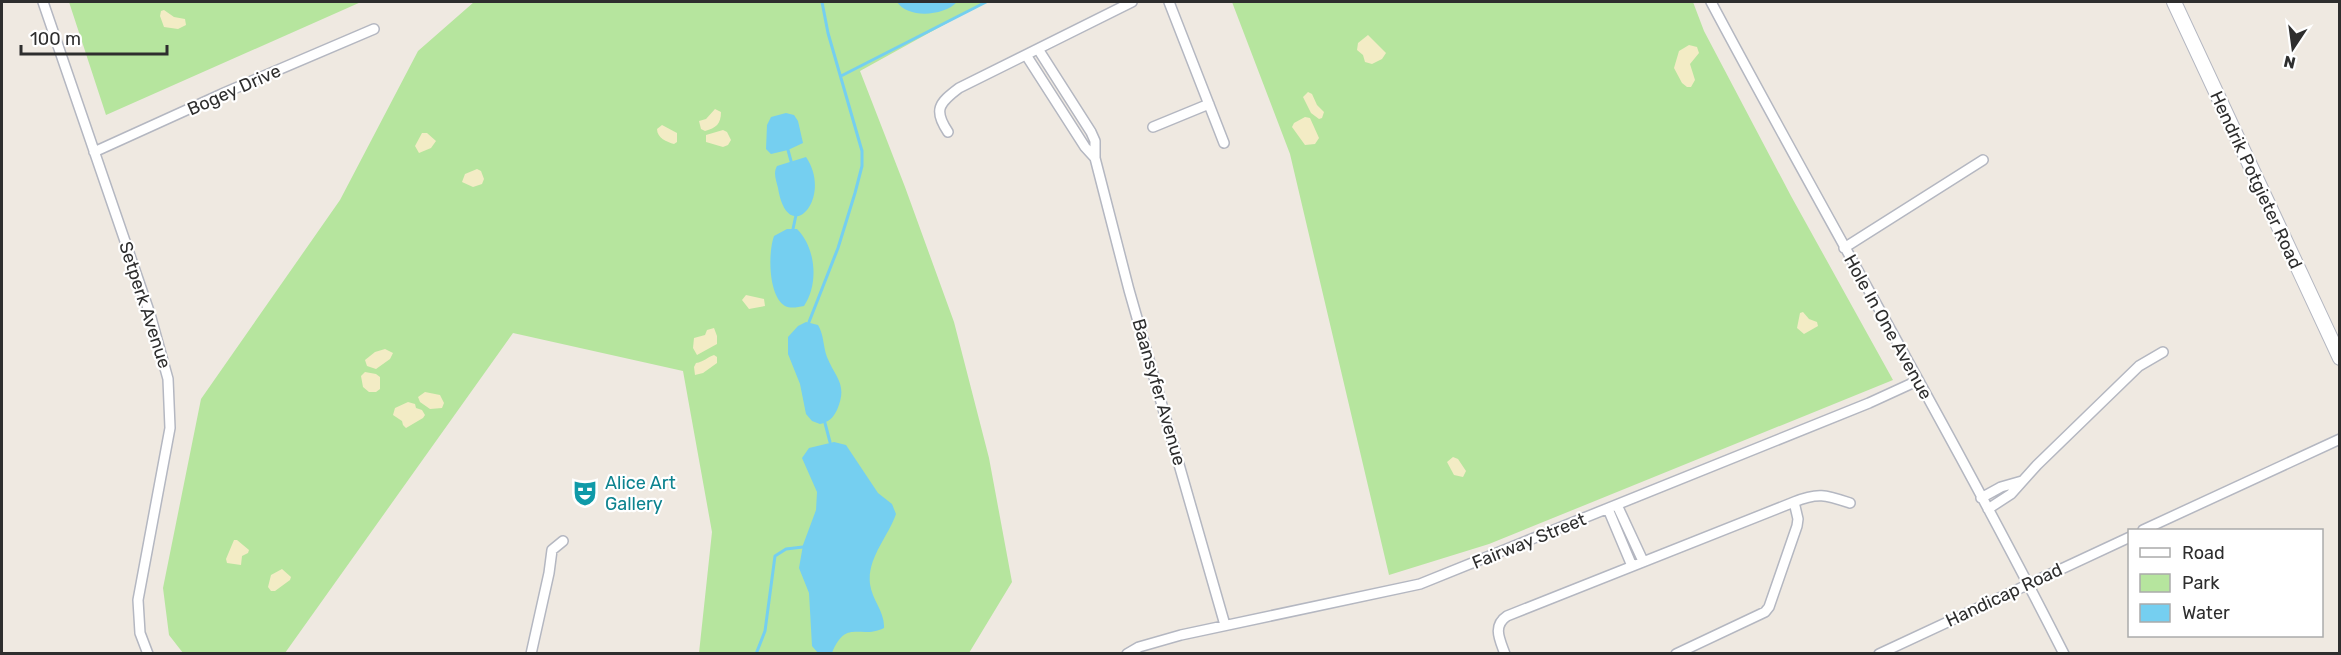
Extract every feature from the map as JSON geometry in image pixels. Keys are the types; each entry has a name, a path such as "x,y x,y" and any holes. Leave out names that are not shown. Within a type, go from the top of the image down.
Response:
{"main road":[{"name":"Hendrik Potgieter Road","path":"2174,2 2340,358"}],"street":[{"name":"Setperk Avenue","path":"43,2 150,314 168,379 170,428 138,600 140,633 148,654"},
{"path":"948,132 939,119 939,111 948,96 1132,2"},
{"path":"1169,2 1224,143"},
{"name":"Hole In One Avenue","path":"1711,2 1988,509 2064,654"},
{"name":"Bogey Drive","path":"94,152 374,29"},
{"name":"Baansyfer Avenue","path":"1038,49 1073,102 1095,141 1095,158 1130,290 1225,625"},
{"name":"Baansyfer Avenue","path":"1026,55 1063,108 1073,129 1095,158"},
{"path":"1063,108 1073,102"},
{"path":"1153,127 1209,104"},
{"path":"1845,249 1983,159"},
{"path":"1988,509 2011,494 2139,366 2163,352"},
{"name":"Fairway Street","path":"1127,654 1158,641 1420,584 1917,381"},
{"path":"2147,529 2340,439"},
{"path":"1981,498 2001,487 2022,481"},
{"path":"1505,654 1497,630 1502,620 1794,501 1824,494 1850,503"},
{"path":"1676,654 1764,612 1769,607 1797,526 1798,519 1794,501"},
{"path":"1617,505 1643,561"},
{"path":"1608,509 1632,566"},
{"name":"Handicap Road","path":"1884,652 2128,538"},
{"path":"531,654 552,550 562,541"}],"green space":[{"path":"69,2 361,2 106,115"},
{"path":"474,2 985,2 860,71 954,322 989,458 1012,582 969,653 699,653 712,532 683,371 513,333 285,653 183,653 169,635 163,588 201,399 340,200 418,51"},
{"path":"1232,2 1693,2 1704,31 1791,196 1893,380 1489,544 1389,575 1290,154"}],"sand":[{"path":"164,10 174,17 185,19 186,25 178,29 164,27 160,16 161,11"},
{"path":"1368,35 1386,53 1382,59 1372,64 1365,62 1363,55 1357,50 1358,43"},
{"path":"1689,45 1697,47 1699,53 1690,64 1695,80 1691,87 1687,87 1682,83 1674,68 1679,51"},
{"path":"1308,92 1312,94 1317,105 1324,112 1322,118 1319,119 1311,113 1303,97"},
{"path":"715,109 721,112 719,122 709,130 701,129 699,121 706,119"},
{"path":"1305,117 1310,118 1319,138 1315,144 1305,145 1292,127 1294,123"},
{"path":"662,125 677,133 677,142 674,144 661,137 657,129"},
{"path":"723,130 727,132 731,140 728,145 723,147 706,142 706,135"},
{"path":"422,133 427,133 436,141 431,148 419,153 415,146"},
{"path":"477,169 481,171 484,179 482,184 473,187 462,182 465,174"},
{"path":"746,295 764,299 765,306 749,309 742,300"},
{"path":"1803,312 1809,319 1817,322 1818,326 1804,334 1797,328 1800,313"},
{"path":"714,328 717,344 697,355 693,348 694,338 705,335 707,330"},
{"path":"385,349 393,353 390,359 376,369 367,366 365,360 375,352"},
{"path":"714,355 717,357 717,363 703,373 695,375 696,363"},
{"path":"365,372 380,377 380,389 376,392 369,392 363,387 361,376"},
{"path":"425,392 440,395 444,403 442,408 430,409 420,402 418,397"},
{"path":"408,402 415,404 416,408 422,410 425,415 406,428 402,421 393,415 395,408"},
{"path":"1453,457 1458,459 1466,471 1463,477 1454,475 1447,462"},
{"path":"234,540 249,550 242,556 241,565 227,563 226,559"},
{"path":"282,569 291,577 290,580 275,591 271,591 268,587 271,575"}],"water":[{"path":"897,2 957,2 944,10 926,14 909,11"},
{"path":"786,113 794,115 798,121 803,143 771,154 766,149 767,125 771,117"},
{"path":"806,157 813,173 815,188 812,201 806,211 799,216 791,215 783,206 775,174 776,169 777,166"},
{"path":"787,229 797,229 803,237 812,256 813,266 809,297 804,306 792,308 779,301 775,293 770,263 774,236"},
{"path":"806,322 818,325 827,357 841,388 840,401 835,413 828,421 820,424 812,421 806,414 800,384 788,354 788,337 798,326"},
{"path":"834,442 846,445 878,493 892,504 896,514 875,556 870,574 871,590 883,617 884,628 848,633 837,642 832,653 818,653 812,646 809,593 799,568 803,545 816,510 817,492 802,458 809,448"}],"waterway":[{"path":"809,322 838,248 862,166 862,151 828,33 822,2"},
{"path":"841,76 986,2"},
{"path":"788,150 791,161"},
{"path":"793,229 796,215"},
{"path":"825,423 830,442"},
{"path":"756,654 765,631 775,556 786,549 803,547"}],"place":[{"name":"Alice Art Gallery","path":"585,493"}]}
